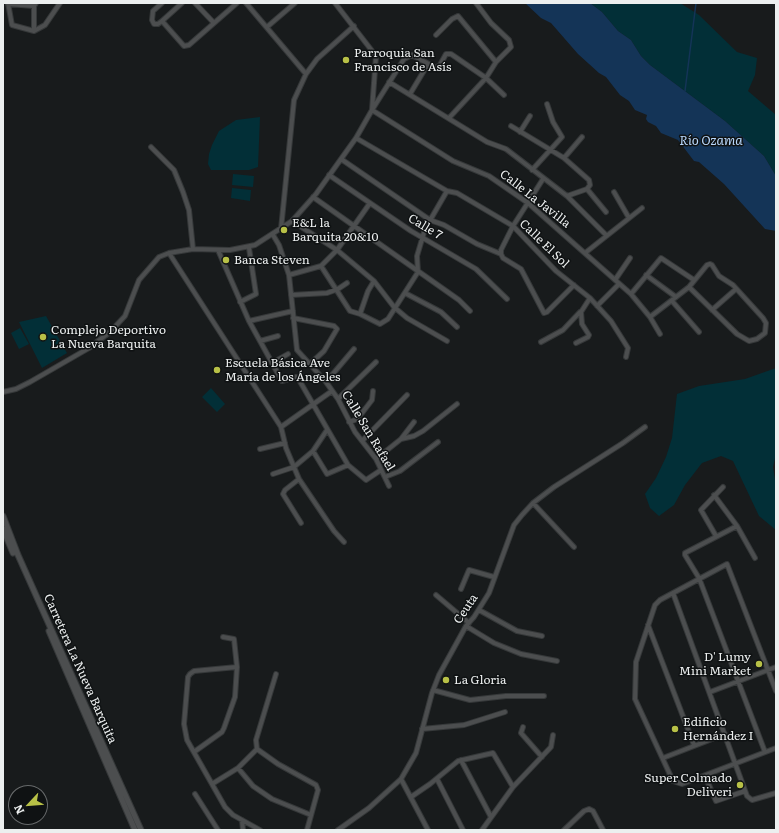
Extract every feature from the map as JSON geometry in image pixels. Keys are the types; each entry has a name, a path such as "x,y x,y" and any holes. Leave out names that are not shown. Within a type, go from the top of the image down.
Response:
{"street":[{"path":"34,31 35,4 8,3 12,25 34,31 45,25 60,3"},
{"path":"162,3 153,11 152,20 154,24 158,24 182,3"},
{"path":"195,3 214,23"},
{"path":"162,21 184,46 189,45 237,3"},
{"path":"246,3 306,74"},
{"path":"267,27 296,3"},
{"path":"335,3 376,56 372,110"},
{"path":"449,118 486,78 496,62 511,47 511,43 491,23 476,3"},
{"path":"436,35 452,19 458,16 496,62"},
{"path":"281,229 294,100 306,74 318,59 354,26"},
{"path":"3,392 16,389 30,382 88,348 110,332 125,316 139,280 159,257 169,253 194,249 218,250 249,248 273,235 292,221 313,198 356,138 372,110 386,90 389,82 409,56 414,56 433,67 438,67 448,53 486,78 504,95"},
{"path":"410,94 428,64"},
{"path":"389,82 487,142 506,148 543,179 567,196 606,235"},
{"path":"532,170 562,137 553,122 547,104"},
{"name":"Calle La Javilla","path":"372,110 454,161 489,176 528,203 632,294 650,317 660,334"},
{"path":"520,132 530,116"},
{"path":"511,126 564,158 589,180 590,185 587,189 567,196"},
{"path":"564,158 582,137"},
{"name":"Calle El Sol","path":"356,138 447,191 457,194 513,226 556,271 590,298 611,321 628,348 626,357"},
{"path":"151,147 170,165 181,186 189,210 194,249"},
{"path":"341,159 430,220 444,225 477,244 501,254 503,258 521,269 544,313 547,312 574,285"},
{"name":"Calle 7","path":"329,175 423,238 476,269 507,299"},
{"path":"501,254 501,250 513,226 543,179"},
{"path":"587,189 606,212"},
{"path":"321,266 338,289 350,311 360,314 380,324 388,319 394,307 418,272 418,256 423,238 430,220 447,191"},
{"path":"614,192 629,218"},
{"path":"313,198 459,300 470,311"},
{"path":"289,275 321,266 337,250 370,203"},
{"path":"585,253 642,208"},
{"path":"292,221 337,250 374,281 394,307 407,318 447,341"},
{"name":"Calle San Rafael","path":"273,235 279,245 289,275 297,350 326,382 338,399 349,422 376,459 389,486"},
{"path":"240,302 256,294 249,248"},
{"path":"218,250 249,321 283,381 296,377 298,378 348,465 366,480 381,470"},
{"path":"169,253 281,427 285,443 299,479 334,531 344,542"},
{"path":"615,280 630,258"},
{"path":"632,294 659,259 663,258 694,280"},
{"path":"650,317 689,287 710,264 718,276 736,289 766,323 765,333 748,341 737,334 689,287"},
{"path":"646,275 674,299 699,332"},
{"path":"360,314 368,291 374,281"},
{"path":"291,294 327,292 338,289 347,283"},
{"path":"597,306 619,284"},
{"path":"712,310 736,289"},
{"path":"405,293 437,310 457,327"},
{"path":"540,342 563,330 580,312 590,298"},
{"path":"249,321 293,312"},
{"path":"576,344 589,335 582,324 580,312"},
{"path":"293,318 334,326 337,329 324,351 310,364"},
{"path":"260,341 278,336"},
{"path":"326,382 354,349"},
{"path":"272,363 288,354"},
{"path":"338,399 376,362"},
{"path":"281,427 332,391"},
{"path":"349,422 355,420 362,413 372,400 373,391"},
{"path":"362,441 406,395"},
{"path":"401,439 414,436 457,404"},
{"path":"376,459 401,439 414,422"},
{"name":"Ceuta","path":"338,830 374,803 402,779 416,753 433,690 439,675 467,625 479,610 489,593 514,525 533,503 645,426"},
{"path":"273,474 294,467 313,451 327,430"},
{"path":"385,477 400,471 438,442"},
{"path":"260,449 285,443"},
{"path":"313,451 327,474 348,465"},
{"path":"299,479 285,490 283,494 301,523"},
{"path":"716,536 701,512 702,507 723,487"},
{"path":"714,495 737,526 755,558"},
{"path":"533,503 574,547"},
{"name":"Carretera La Nueva Barquita","path":"4,518 16,555 135,830"},
{"path":"737,526 685,554 699,578 765,752"},
{"name":"Carretera La Nueva Barquita","path":"3,529 141,830"},
{"path":"776,691 728,565 724,564 655,605 636,662 635,699 673,781 682,784 736,765 776,748"},
{"path":"461,588 469,570 494,577"},
{"path":"673,593 749,799 752,800 776,792"},
{"path":"436,595 467,625 494,643 521,654 557,661"},
{"path":"479,610 517,631 542,636"},
{"path":"648,625 694,745"},
{"path":"194,752 222,732 235,697 238,667 234,639 223,637"},
{"path":"238,667 194,671 188,677 184,724 187,740 225,807 242,820 260,830"},
{"path":"710,692 776,667"},
{"path":"276,674 256,740 257,749 278,764 316,785 318,790 307,830"},
{"path":"433,690 470,700 506,696 544,696"},
{"path":"422,729 464,725 505,712"},
{"path":"523,727 521,733 542,757"},
{"path":"663,758 724,734"},
{"path":"482,830 513,787 552,745 553,735"},
{"path":"212,784 238,768 257,749"},
{"path":"411,796 462,760 493,753 513,787"},
{"path":"462,760 491,817"},
{"path":"238,768 254,786 272,799 311,815"},
{"path":"705,776 716,801 745,791"},
{"path":"402,779 428,830"},
{"path":"437,779 463,830"},
{"path":"195,794 218,830"},
{"path":"564,830 570,828 584,811 589,809 593,811 603,830"},
{"path":"242,820 243,830"}],"shaded area":[{"path":"590,3 680,3 699,15 737,52 757,58 755,75 748,91 776,115 776,176 764,156 725,121 650,65 641,56 631,40 618,31 602,12"},
{"path":"260,117 258,167 249,170 211,170 208,164 209,154 219,131 236,120"},
{"path":"233,174 254,176 253,187 232,185"},
{"path":"232,188 251,190 250,201 231,198"},
{"name":"Complejo Deportivo La Nueva Barquita","path":"46,316 67,353 42,368 19,322"},
{"path":"20,328 29,344 19,349 11,333"},
{"path":"776,368 776,454 773,467 776,486 776,530 759,516 733,461 721,456 702,463 685,485 674,505 659,516 650,508 645,494 656,478 666,457 672,438 677,394 699,386 745,379"},
{"path":"211,388 225,404 217,412 202,397"}],"water":[{"name":"Río Ozama","path":"525,3 590,3 602,12 618,31 631,40 641,56 650,65 725,121 764,156 776,176 776,231 765,229 724,184 699,162 694,161 678,140 661,133 656,126 648,122 646,119 647,115 635,110 629,101 620,95 606,77 599,73 578,54 551,23 541,18"}],"waterway":[{"path":"685,91 696,3"}],"place":[{"name":"Parroquia San Francisco de Asís","path":"346,60"},
{"name":"E&L la Barquita 20&10","path":"284,230"},
{"name":"Banca Steven","path":"226,260"},
{"name":"Complejo Deportivo La Nueva Barquita","path":"43,337"},
{"name":"Escuela Básica Ave María de los Ángeles","path":"217,370"},
{"name":"D' Lumy Mini Market","path":"759,664"},
{"name":"La Gloria","path":"446,680"},
{"name":"Edificio Hernández I","path":"675,729"},
{"name":"Super Colmado Deliveri","path":"740,785"}]}
